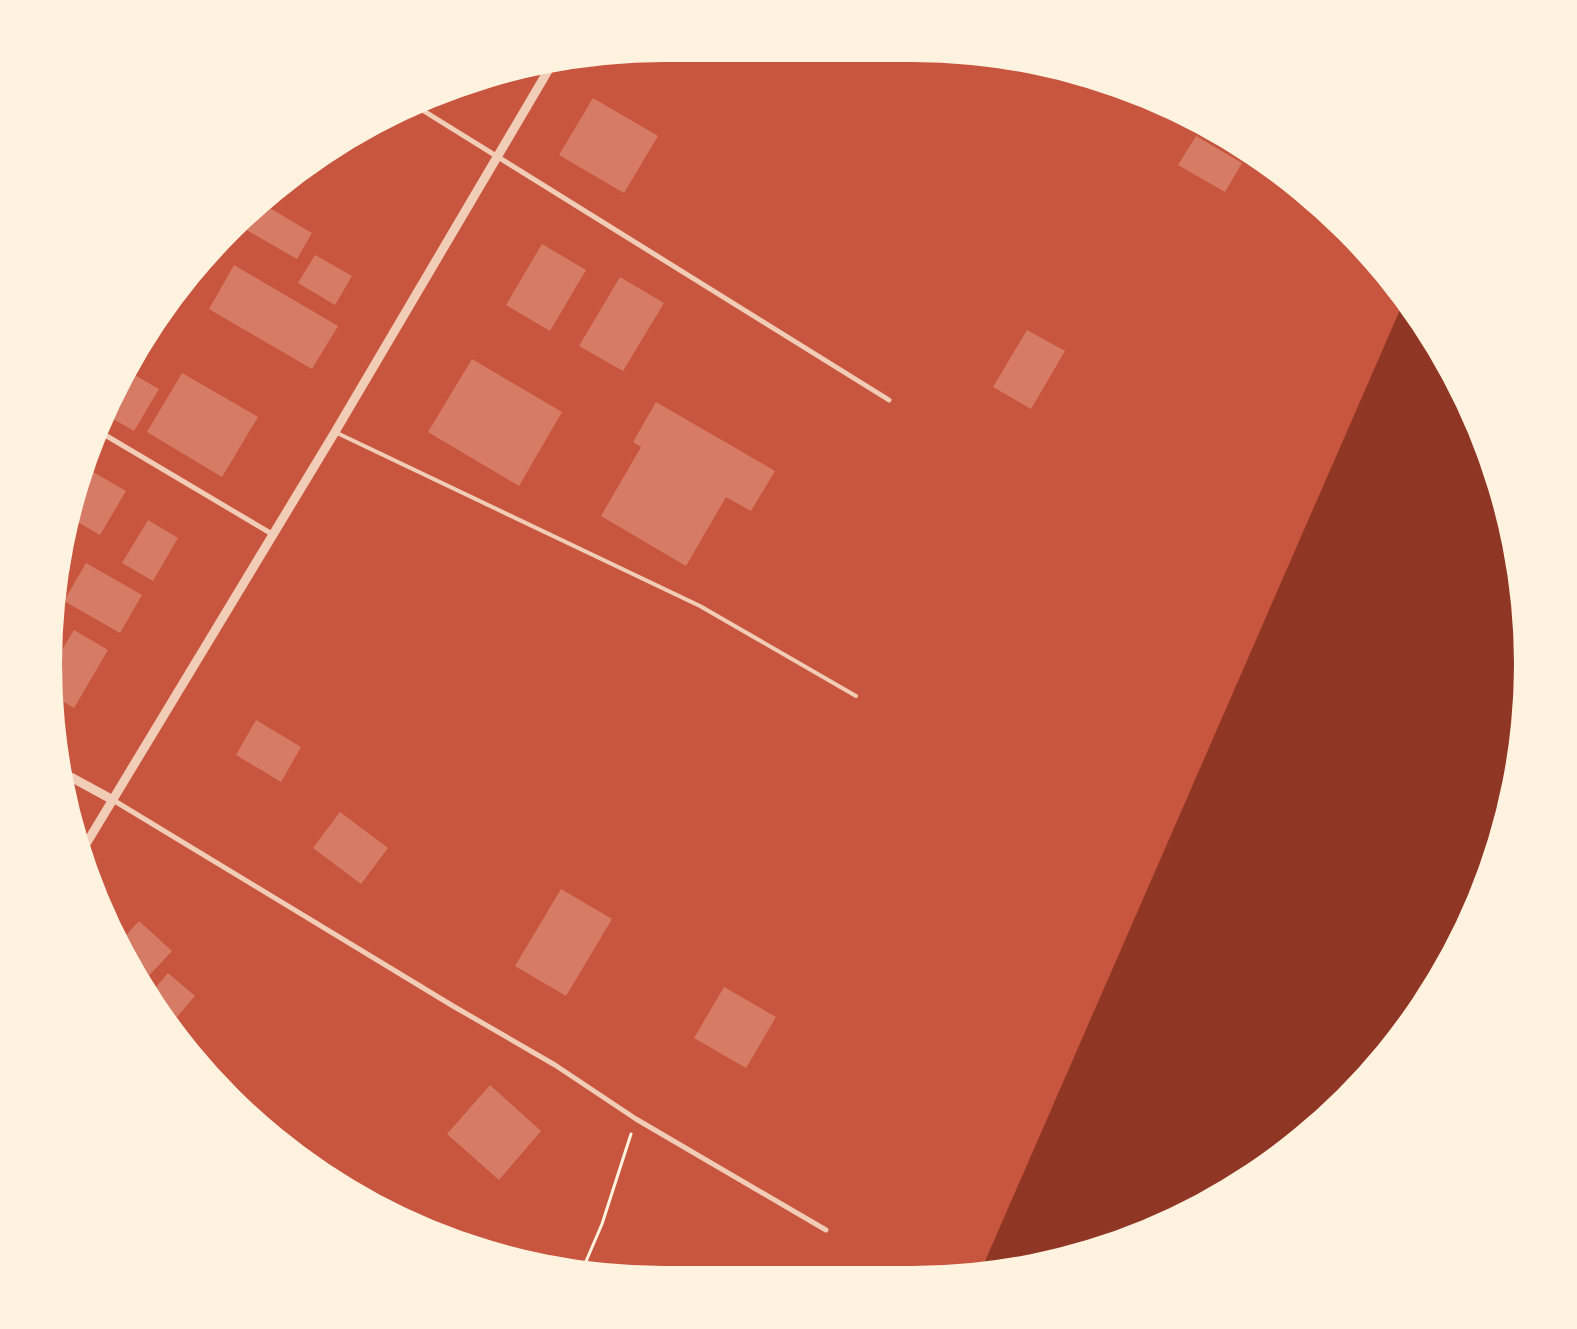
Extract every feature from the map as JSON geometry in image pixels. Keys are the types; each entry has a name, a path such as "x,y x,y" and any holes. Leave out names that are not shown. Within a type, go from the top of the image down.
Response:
{"street":[{"path":"89,840 547,74"},
{"path":"426,112 889,400"},
{"path":"107,436 272,534"},
{"path":"73,778 453,1006 555,1065 636,1119 826,1230"}],"lane":[{"path":"334,432 700,606 856,696"}],"path":[{"path":"586,1261 602,1224 636,1119"}],"shaded area":[{"path":"1399,311 1434,364 1469,434 1483,471 1494,509 1503,547 1509,586 1514,664 1513,704 1509,743 1503,782 1494,820 1483,858 1469,895 1434,966 1390,1031 1338,1090 1279,1142 1213,1186 1143,1221 1106,1235 1068,1246 1030,1255 985,1262"}],"building":[{"path":"593,98 658,136 624,193 559,155"},
{"path":"1196,136 1242,163 1225,192 1178,165"},
{"path":"272,209 312,233 297,259 248,231"},
{"path":"542,244 586,270 550,331 506,305"},
{"path":"315,255 352,276 335,305 298,283"},
{"path":"234,265 338,326 312,369 209,309"},
{"path":"620,277 664,303 623,371 579,346"},
{"path":"1027,330 1065,351 1031,409 993,387"},
{"path":"472,359 562,412 519,486 428,432"},
{"path":"182,373 258,417 222,477 147,432"},
{"path":"136,376 159,389 134,431 115,420"},
{"path":"656,402 775,471 751,511 726,497 686,566 601,516 641,447 633,442"},
{"path":"94,472 126,491 100,535 80,523"},
{"path":"148,520 178,538 153,581 122,563"},
{"path":"86,563 142,595 120,633 66,602 67,596"},
{"path":"74,630 108,650 74,708 64,702 63,649"},
{"path":"256,720 301,747 281,782 236,755"},
{"path":"340,812 388,848 361,884 313,848"},
{"path":"561,889 612,919 566,996 515,966"},
{"path":"139,921 172,951 149,976 127,935"},
{"path":"168,973 195,996 177,1017 156,987"},
{"path":"724,987 776,1017 746,1068 694,1038"},
{"path":"490,1085 541,1131 499,1180 447,1134"}]}
